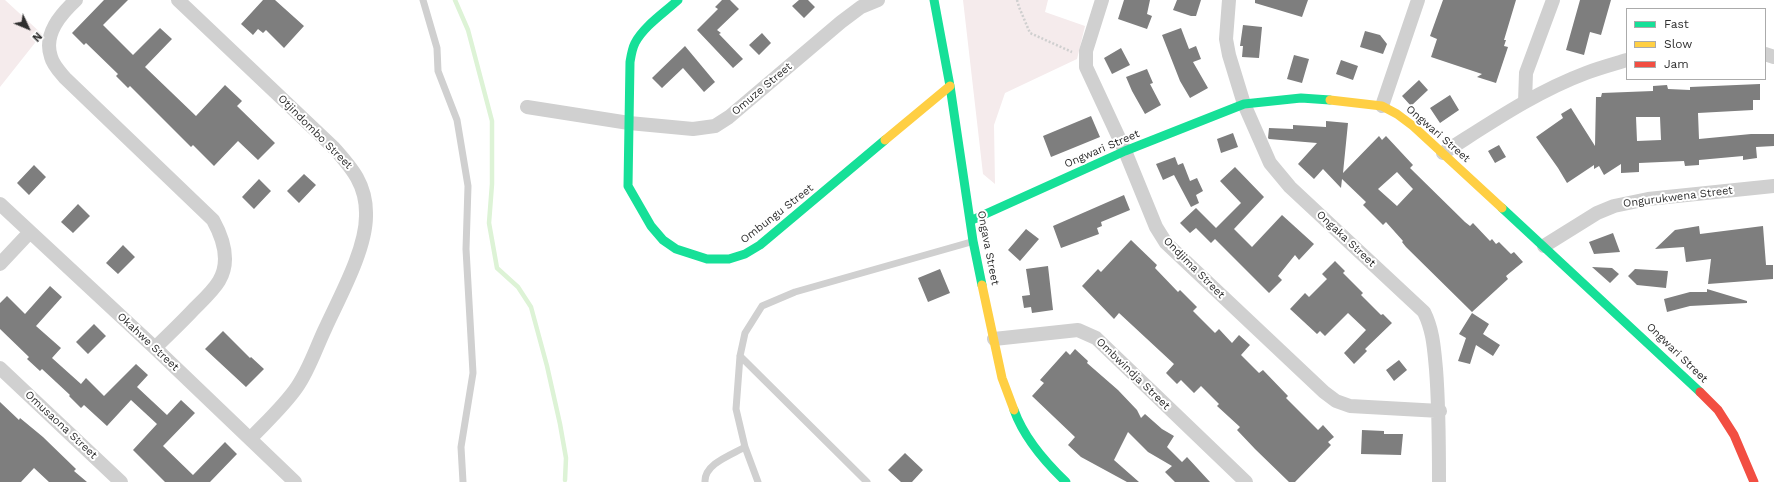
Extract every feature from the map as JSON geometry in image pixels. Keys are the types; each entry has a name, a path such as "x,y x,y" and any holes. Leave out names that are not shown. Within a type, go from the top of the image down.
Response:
{"street":[{"path":"76,0 59,18 54,26 49,50 55,66 71,84 213,220 221,234 225,250 225,263 220,280 155,348"},
{"name":"Otjindombo Street","path":"178,0 333,147 359,179 366,208 366,224 358,254 303,378 290,397 250,439"},
{"name":"Ombungu Street","path":"678,0 660,15 637,39 633,46 630,62 628,186 635,202 648,221 664,241 678,251 709,259 727,260 746,254 760,245 950,86"},
{"name":"Omuze Street","path":"528,107 629,123 693,129 705,129 715,126 729,117 840,22 861,7 878,0"},
{"name":"Ongava Street","path":"934,0 950,86 973,241 1002,378 1018,422 1046,462 1066,482"},
{"name":"Ondjima Street","path":"1102,0 1086,51 1086,68 1125,151 1156,227 1166,243 1324,392 1336,401 1350,406 1440,411"},
{"name":"Ongaka Street","path":"1229,0 1226,39 1229,55 1244,104 1270,163 1290,186 1424,312 1433,333 1440,411 1439,482"},
{"path":"1382,106 1418,0"},
{"path":"1525,102 1526,73 1553,0"},
{"path":"1443,153 1525,102 1586,73 1626,60"},
{"name":"Ongwari Street","path":"970,221 1125,151 1244,104 1301,98 1382,106 1397,114 1413,126 1687,378 1718,410 1734,435 1754,482"},
{"name":"Ongurukwena Street","path":"1544,246 1597,213 1614,206 1648,199 1774,186"},
{"name":"Okahwe Street","path":"0,204 155,348 295,482"},
{"path":"0,264 30,232"},
{"name":"Ombwindja Street","path":"994,339 1066,330 1078,330 1088,333 1096,338 1246,482"},
{"name":"Omusaona Street","path":"0,368 121,482"}],"lane":[{"path":"423,0 437,48 438,71 457,120 468,186 466,249 473,373 461,447 463,482"},
{"path":"758,482 745,447 736,408 740,356 745,333 762,306 795,292 973,241"},
{"path":"740,356 867,482"},
{"path":"705,482 704,475 710,467 745,447"}],"path":[{"path":"1018,0 1019,7 1030,33 1085,59"}],"shaded area":[{"path":"0,0 5,0 42,34 0,87"},
{"path":"963,0 1048,0 1045,12 1085,26 1077,59 1005,93 994,125 995,184 983,174"}],"building":[{"path":"104,0 128,0 103,25 133,55 160,28 172,39 145,67 196,116 225,85 242,101 237,106 275,143 258,160 238,141 214,166 193,145 191,147 130,86 128,88 116,76 118,74 86,43 84,45 72,33"},
{"path":"263,0 275,0 304,26 284,48 266,30 263,33 258,29 253,35 241,24"},
{"path":"722,0 730,0 739,9 717,30 743,59 733,68 697,30 718,9 715,7"},
{"path":"799,0 808,0 815,7 804,18 792,6"},
{"path":"1124,0 1150,0 1147,14 1152,16 1147,29 1118,19"},
{"path":"1177,0 1201,0 1196,16 1191,16 1173,10"},
{"path":"1255,0 1308,0 1302,17 1255,3"},
{"path":"1443,0 1516,0 1504,40 1506,40 1504,46 1508,47 1496,83 1477,77 1482,74 1431,57 1437,39 1430,36"},
{"path":"1580,0 1611,0 1601,35 1590,32 1584,55 1566,50"},
{"path":"1243,25 1262,27 1259,58 1242,57 1243,46 1240,46"},
{"path":"1181,28 1189,49 1196,46 1201,59 1193,62 1208,88 1190,98 1180,81 1162,35"},
{"path":"1365,31 1380,35 1387,44 1383,54 1360,47"},
{"path":"762,33 771,43 759,55 749,45"},
{"path":"685,46 715,82 704,92 683,68 662,88 652,78"},
{"path":"1121,48 1130,65 1112,74 1104,58"},
{"path":"1294,55 1309,59 1302,83 1287,79"},
{"path":"1341,60 1358,66 1353,80 1336,74"},
{"path":"1147,69 1153,83 1150,84 1161,105 1145,114 1126,77"},
{"path":"1419,80 1428,90 1411,106 1402,96"},
{"path":"1760,84 1760,100 1753,100 1753,110 1698,113 1699,139 1751,134 1774,134 1774,146 1756,147 1757,158 1743,160 1743,156 1699,160 1699,165 1685,166 1684,161 1639,163 1639,172 1621,173 1621,164 1604,175 1599,166 1594,169 1594,165 1567,183 1536,137 1563,118 1561,114 1571,108 1595,146 1596,97 1601,97 1602,93 1653,91 1653,86 1667,85 1668,89 1690,90 1690,87","holes":["1636,117 1660,117 1661,140 1637,141"]},
{"path":"1450,95 1459,110 1440,123 1430,108"},
{"path":"1091,116 1100,137 1051,157 1043,136"},
{"path":"1326,121 1348,123 1343,173 1379,136 1382,140 1386,136 1413,165 1410,168 1465,222 1470,226 1473,223 1490,241 1492,239 1496,244 1499,242 1511,254 1514,252 1523,262 1506,276 1508,279 1472,312 1406,247 1402,242 1403,241 1386,222 1383,225 1363,205 1366,202 1342,179 1341,188 1323,169 1314,179 1298,164 1317,143 1268,138 1269,128 1293,129 1293,125 1326,127","holes":["1397,172 1413,189 1397,206 1378,189"]},
{"path":"1233,133 1238,147 1221,153 1217,139"},
{"path":"1499,145 1506,157 1495,163 1488,151"},
{"path":"1175,157 1178,165 1183,163 1190,181 1197,178 1203,191 1196,195 1199,203 1191,207 1174,175 1163,180 1156,164"},
{"path":"34,165 46,177 29,195 17,183"},
{"path":"1235,167 1264,197 1234,229 1252,247 1282,215 1314,244 1299,260 1295,255 1278,276 1282,280 1269,293 1215,239 1211,243 1196,228 1190,233 1180,223 1196,208 1216,228 1241,203 1220,181"},
{"path":"304,174 316,185 299,203 287,191"},
{"path":"259,179 271,191 254,209 242,197"},
{"path":"1124,195 1130,210 1101,222 1102,226 1097,228 1099,234 1061,248 1053,226"},
{"path":"78,204 90,216 73,233 61,222"},
{"path":"1699,226 1700,234 1763,226 1766,265 1773,265 1773,279 1708,284 1711,259 1686,262 1684,247 1655,249 1675,230"},
{"path":"1026,229 1039,239 1020,261 1008,250"},
{"path":"1613,233 1620,252 1594,254 1589,242"},
{"path":"1131,240 1157,265 1155,268 1178,292 1180,290 1197,307 1193,311 1215,333 1219,329 1232,343 1239,335 1250,345 1241,355 1259,373 1263,370 1288,396 1286,398 1318,430 1323,425 1334,437 1328,442 1331,445 1295,482 1289,482 1255,449 1237,430 1240,427 1217,406 1219,404 1201,386 1194,393 1181,380 1177,384 1166,373 1174,364 1119,313 1114,319 1082,286 1098,269 1101,272"},
{"path":"123,245 135,257 118,274 106,263"},
{"path":"1335,261 1345,271 1343,273 1363,293 1361,295 1381,315 1383,314 1392,323 1365,349 1367,351 1354,364 1344,353 1366,330 1348,313 1325,336 1320,331 1317,334 1290,309 1305,293 1309,297 1327,279 1322,274"},
{"path":"1048,266 1053,310 1032,313 1031,307 1024,308 1022,296 1030,295 1026,269"},
{"path":"1592,267 1612,268 1619,274 1610,283"},
{"path":"940,269 950,293 928,302 918,278"},
{"path":"1635,269 1668,271 1666,288 1637,285 1628,276"},
{"path":"50,286 62,297 36,326 61,348 52,358 81,384 86,378 104,396 136,364 148,375 137,387 167,415 181,400 195,413 163,446 193,475 225,442 237,454 210,482 165,482 133,450 157,424 131,400 107,426 84,405 81,408 69,396 70,395 42,369 40,371 27,359 29,357 0,329 0,303 7,296 25,314"},
{"path":"1707,289 1747,301 1747,303 1690,306 1667,312 1664,299 1690,292 1707,292"},
{"path":"1472,313 1489,324 1483,334 1500,345 1493,356 1476,345 1470,364 1458,361 1466,338 1459,334"},
{"path":"94,324 106,336 88,354 76,342"},
{"path":"223,331 250,358 251,357 264,369 246,387 205,349"},
{"path":"1075,349 1088,361 1087,363 1118,390 1137,410 1141,418 1145,414 1162,429 1174,436 1167,447 1182,462 1187,457 1210,482 1175,482 1165,472 1172,466 1148,452 1128,432 1114,460 1139,482 1127,482 1081,457 1068,445 1075,437 1032,396 1044,383 1040,380 1066,351 1070,355"},
{"path":"1399,360 1407,370 1394,381 1386,370"},
{"path":"0,402 19,420 20,418 43,437 76,469 74,471 87,482 49,482 34,468 21,482 0,482"},
{"path":"1362,430 1384,431 1384,434 1403,434 1401,455 1361,454"},
{"path":"905,453 923,470 912,482 901,482 888,470"}],"waterway":[{"path":"455,0 468,30 492,121 492,184 489,223 497,268 518,287 531,307 547,366 560,424 566,458 565,480"}],"traffic: fast":[{"path":"678,0 644,31 635,43 632,50 630,62 628,186 651,226 663,240 676,249 707,259 729,259 745,254 760,245 885,140"},
{"path":"934,0 950,86 973,241 982,285"},
{"path":"970,221 1125,151 1244,104 1301,98 1330,100"},
{"path":"1502,208 1700,392"},
{"path":"1014,410 1029,440 1050,466 1066,482"}],"traffic: slow":[{"path":"885,140 950,86"},
{"path":"1330,100 1382,106 1397,114 1413,126 1502,208"},
{"path":"982,285 1002,378 1014,410"}],"traffic: jam":[{"path":"1700,392 1718,410 1734,435 1754,482"}]}
